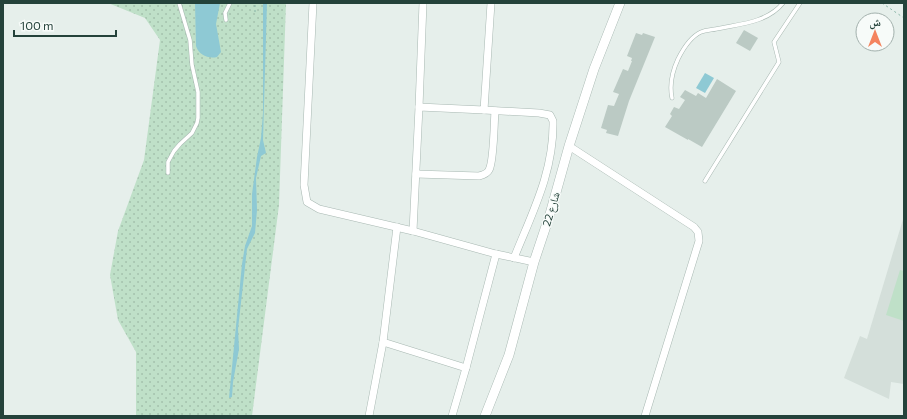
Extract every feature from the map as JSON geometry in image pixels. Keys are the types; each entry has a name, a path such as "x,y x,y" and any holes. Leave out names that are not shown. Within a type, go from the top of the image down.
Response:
{"street":[{"path":"313,3 304,185 307,202 319,209 413,231 496,254 534,262"},
{"path":"413,231 423,3"},
{"path":"484,110 491,3"},
{"name":"شارع 22","path":"485,416 509,355 534,262 594,69 620,3"},
{"path":"419,107 495,110 550,115 553,121 550,162 544,184 514,258"},
{"path":"416,174 479,176 486,173 490,168 494,137 495,110"},
{"path":"569,146 694,227 698,232 699,241 645,416"},
{"path":"369,416 383,342 396,227"},
{"path":"452,416 496,254"},
{"path":"383,342 466,368"}],"lane":[{"path":"168,173 168,162 174,151 192,133 198,118 198,92 192,69 190,40 179,3"},
{"path":"226,20 225,13 230,3"},
{"path":"672,98 670,88 674,67 683,48 693,37 701,32 757,20 777,11 783,3"},
{"path":"705,181 778,62 774,42 800,3"}],"path":[{"path":"255,3 255,12"},
{"path":"882,3 904,18"}],"shaded area":[{"path":"904,216 904,384 891,382 889,399 844,378 860,336 867,339"}],"green space":[{"path":"108,3 286,3 279,205 252,416 136,416 136,352 118,320 110,275 118,231 144,160 160,40 145,18"},
{"path":"900,270 904,271 904,321 886,315"}],"water":[{"path":"195,3 220,3 216,24 221,52 217,57 204,56 197,49"},
{"path":"263,3 267,3 263,140 266,153 261,156 256,178 257,210 255,233 247,249 238,329 239,349 232,397 229,398 242,264 245,246 252,226 252,194 261,138 263,113"},
{"path":"705,73 714,78 705,93 696,88"}],"building":[{"path":"744,30 758,38 750,51 736,43"},
{"path":"636,33 642,35 643,33 655,37 629,101 618,136 606,133 607,130 601,128 608,105 614,106 619,94 613,92 623,69 628,71 632,61 632,58 627,56"},
{"path":"717,79 736,91 702,147 665,127 672,116 670,114 674,107 679,109 685,100 680,97 685,90 696,96 698,93 706,98"}]}
